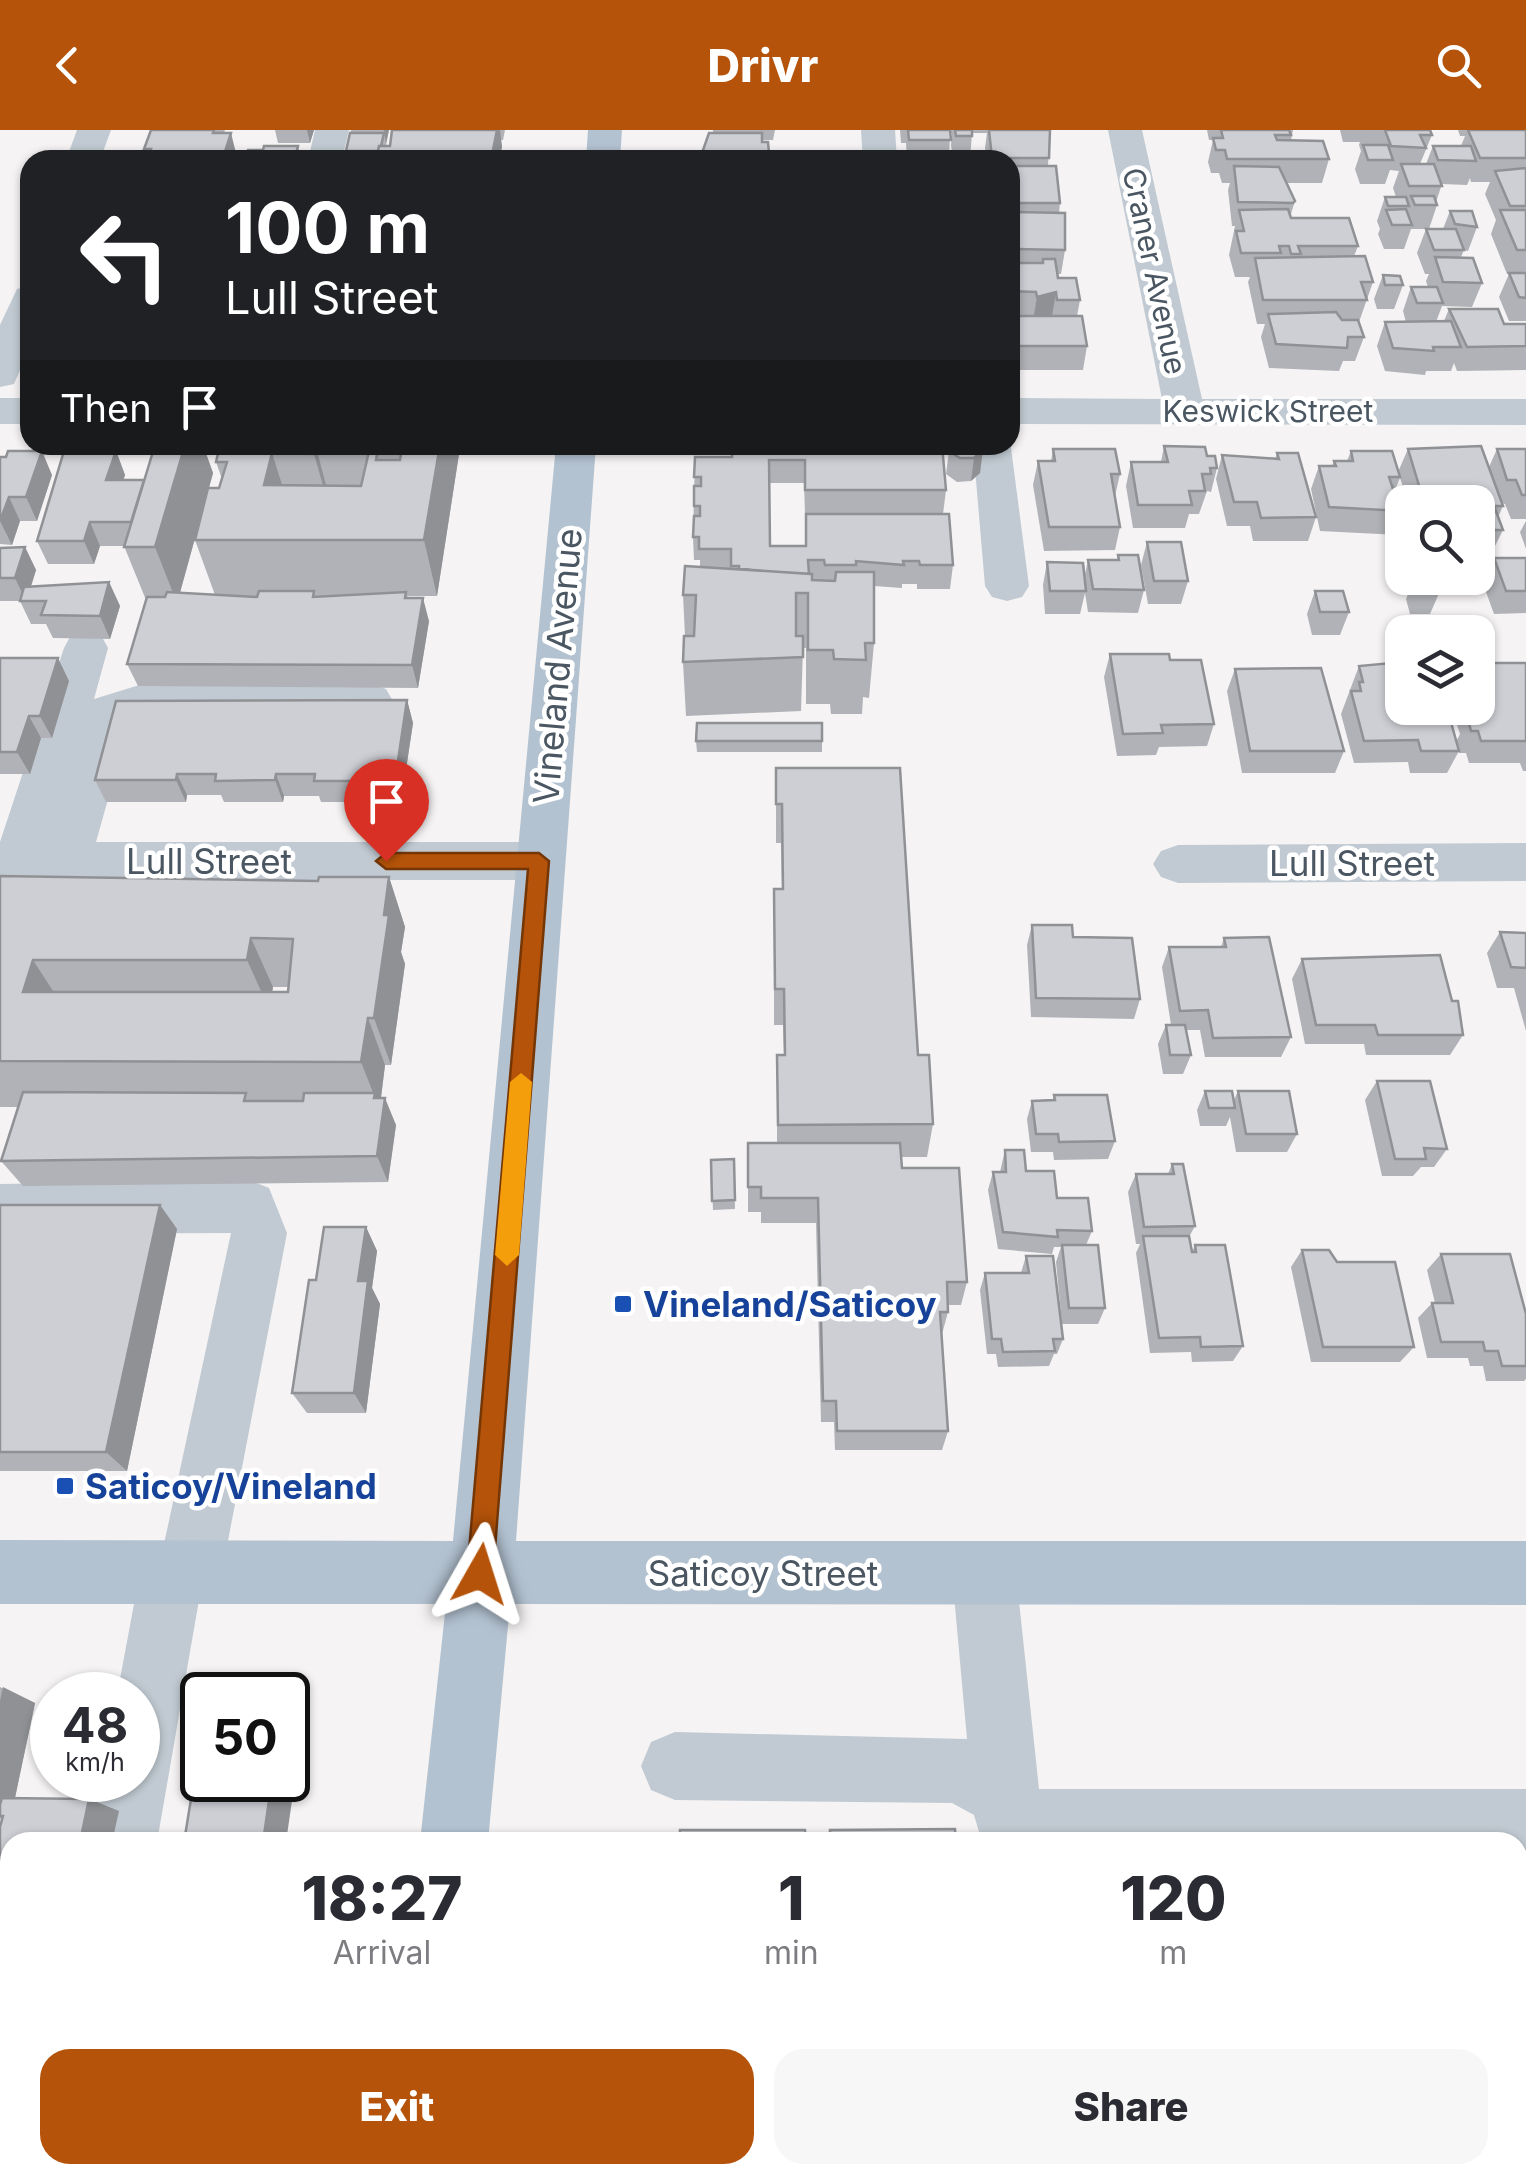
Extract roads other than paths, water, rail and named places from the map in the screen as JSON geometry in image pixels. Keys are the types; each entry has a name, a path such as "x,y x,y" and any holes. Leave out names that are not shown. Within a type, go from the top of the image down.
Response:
{"main road":[{"name":"Vineland Avenue","path":"455,1832 575,455"},
{"name":"Saticoy Street","path":"0,1572 1526,1572"}],"street":[{"name":"Craner Avenue","path":"1125,130 1185,412"},
{"path":"0,375 20,323"},
{"name":"Keswick Street","path":"1020,411 1526,412"},
{"path":"993,455 1007,586"},
{"path":"30,861 34,810 63,733 86,648"},
{"path":"30,861 84,788 111,709 146,700 370,701"},
{"name":"Lull Street","path":"30,861 539,861"},
{"name":"Lull Street","path":"1178,864 1526,862"},
{"path":"0,1209 249,1205 258,1234 158,1672"},
{"path":"984,1572 1009,1820"},
{"path":"675,1766 959,1769 1009,1820 1526,1823"},
{"path":"125,1832 130,1802"}],"place":[{"name":"Vineland/Saticoy","path":"623,1304"},
{"name":"Saticoy/Vineland","path":"65,1486"}]}
